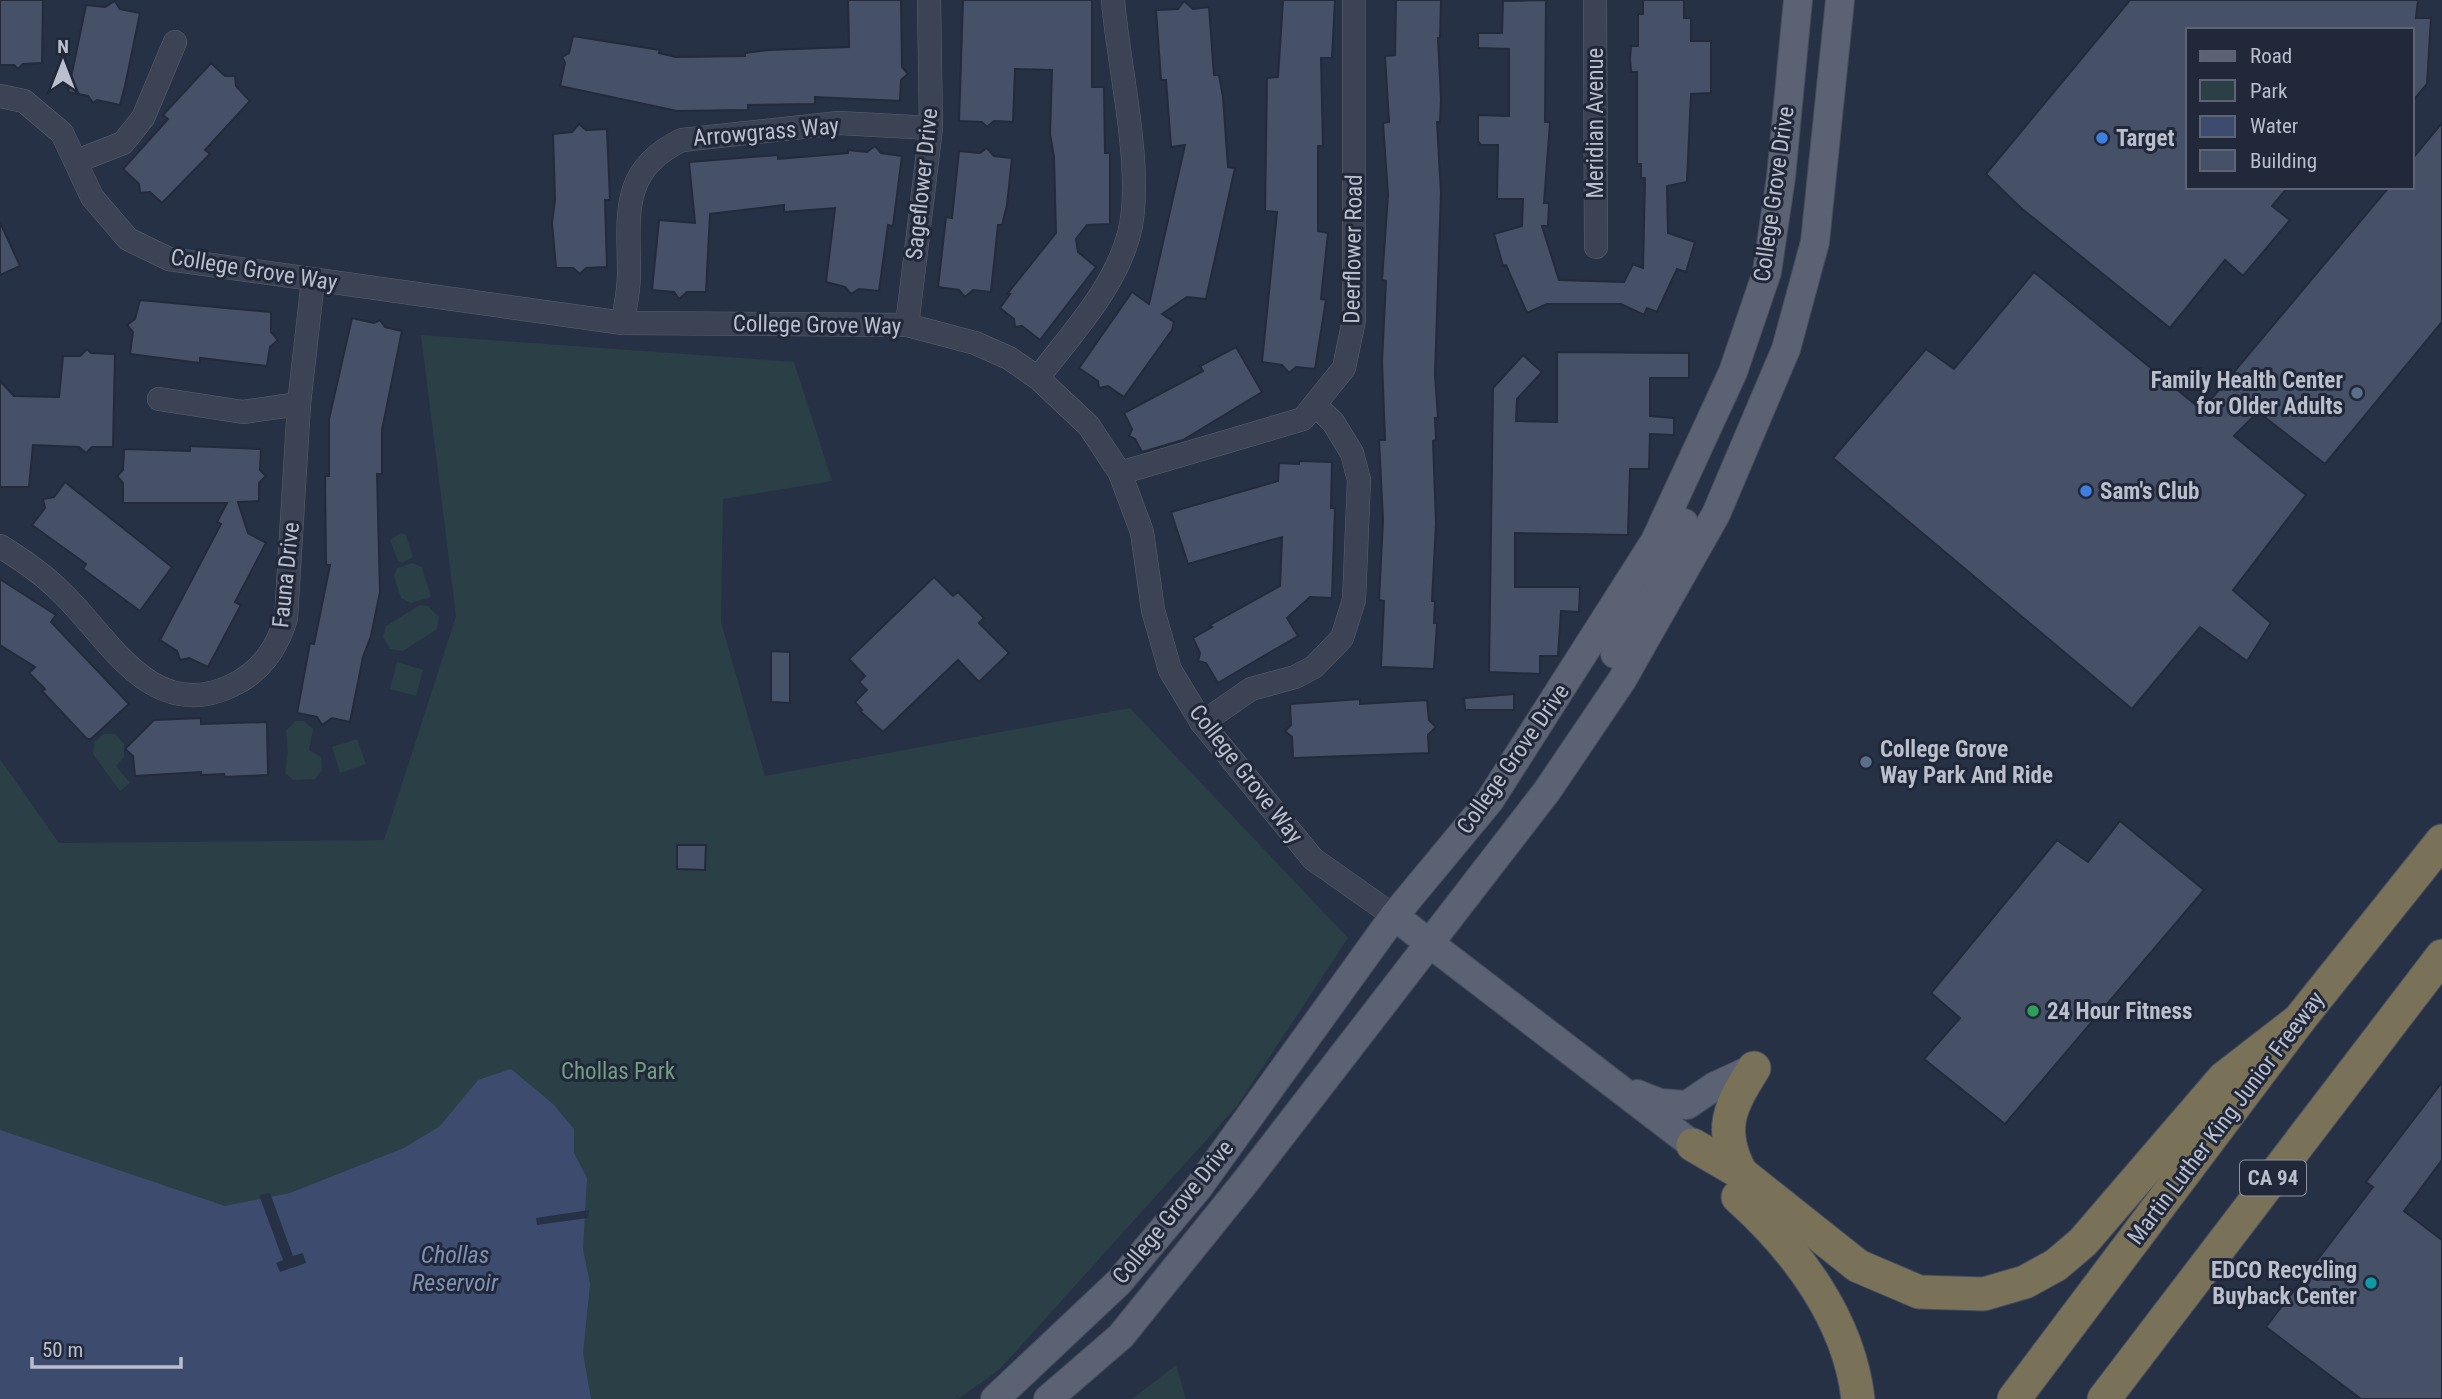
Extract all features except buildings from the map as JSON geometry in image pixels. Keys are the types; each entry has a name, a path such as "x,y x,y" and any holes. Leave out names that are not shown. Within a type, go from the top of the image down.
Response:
{"highway":[{"name":"Martin Luther King Junior Freeway","path":"2014,1399 2299,1020 2442,841"},
{"name":"CA 94","path":"2104,1399 2442,956"},
{"path":"1693,1145 1741,1173 1858,1266 1889,1282 1919,1292 1984,1294 2025,1282 2056,1265 2074,1250 2224,1078 2299,1020"},
{"path":"1741,1173 1729,1150 1727,1134 1732,1108 1754,1068"},
{"path":"1693,1145 1727,1186 1772,1227 1827,1303 1845,1346 1858,1399"}],"main road":[{"name":"College Grove Drive","path":"995,1399 1119,1282 1198,1188 1394,916 1490,800 1655,541 1733,372 1767,272 1781,177 1798,0"},
{"name":"College Grove Drive","path":"1048,1399 1121,1336 1253,1173 1546,791 1622,680 1716,514 1786,349 1815,242 1840,0"},
{"path":"1662,609 1656,595 1658,577 1696,497 1692,460"},
{"path":"1581,740 1583,714 1592,692 1635,615 1635,601 1629,583"},
{"name":"College Grove Way","path":"1394,916 1693,1145"},
{"path":"1615,1085 1660,1103 1687,1105 1715,1086 1754,1068"}],"street":[{"name":"Sageflower Drive","path":"907,325 931,128 929,0"},
{"path":"1038,378 1108,284 1130,234 1134,176 1112,0"},
{"name":"Deerflower Road","path":"1121,473 1303,419 1344,368 1354,320 1354,0"},
{"name":"Meridian Avenue","path":"1595,0 1596,247"},
{"path":"77,161 123,143 143,118 175,42"},
{"name":"College Grove Way","path":"0,96 24,101 62,133 92,197 128,239 169,259 623,323 907,325 975,343 1009,358 1038,378 1089,426 1121,473 1142,533 1153,610 1170,670 1202,723 1314,859 1394,916"},
{"name":"Arrowgrass Way","path":"623,323 629,278 629,202 639,177 665,149 682,140 839,123 931,128"},
{"name":"Fauna Drive","path":"0,546 60,590 124,663 149,682 171,691 194,694 226,688 254,673 275,648 286,618 299,404 313,280"},
{"path":"159,398 243,412 299,404"},
{"path":"1202,723 1251,690 1295,677 1314,667 1342,638 1354,600 1359,480 1352,453 1333,422 1316,406"}],"green space":[{"name":"Chollas Park","path":"421,335 794,362 832,481 723,499 721,622 765,776 1130,708 1348,938 1237,1106 999,1370 958,1399 0,1399 0,759 59,843 384,840 456,616"},
{"path":"401,533 406,535 413,557 402,563 398,561 390,540"},
{"path":"412,563 422,567 431,597 411,603 401,598 394,576 397,568"},
{"path":"420,605 428,606 439,617 437,629 403,651 390,649 383,637 386,626"},
{"path":"397,662 423,670 416,696 390,689"},
{"path":"295,721 304,721 313,729 309,750 321,757 322,770 315,779 293,780 285,773 288,751 286,731"},
{"path":"104,734 115,734 124,744 124,757 116,766 130,783 120,791 93,754 94,742"},
{"path":"357,739 366,764 340,773 332,747"},
{"path":"1176,1365 1186,1399 1132,1399"}],"water":[{"name":"Chollas Reservoir","path":"511,1069 553,1104 574,1129 574,1153 587,1178 583,1249 590,1284 583,1353 591,1399 0,1399 0,1130 225,1206 290,1193 404,1148 440,1126 478,1080"}],"pier":[{"path":"270,1193 293,1256 303,1253 306,1263 280,1272 276,1263 283,1260 259,1195"},
{"path":"589,1210 588,1218 537,1225 536,1218"}],"place":[{"name":"Target","path":"2102,138"},
{"name":"Family Health Center for Older Adults","path":"2357,393"},
{"name":"Sam's Club","path":"2086,491"},
{"name":"College Grove Way Park And Ride","path":"1866,762"},
{"name":"24 Hour Fitness","path":"2033,1011"},
{"name":"EDCO Recycling Buyback Center","path":"2371,1283"}]}
